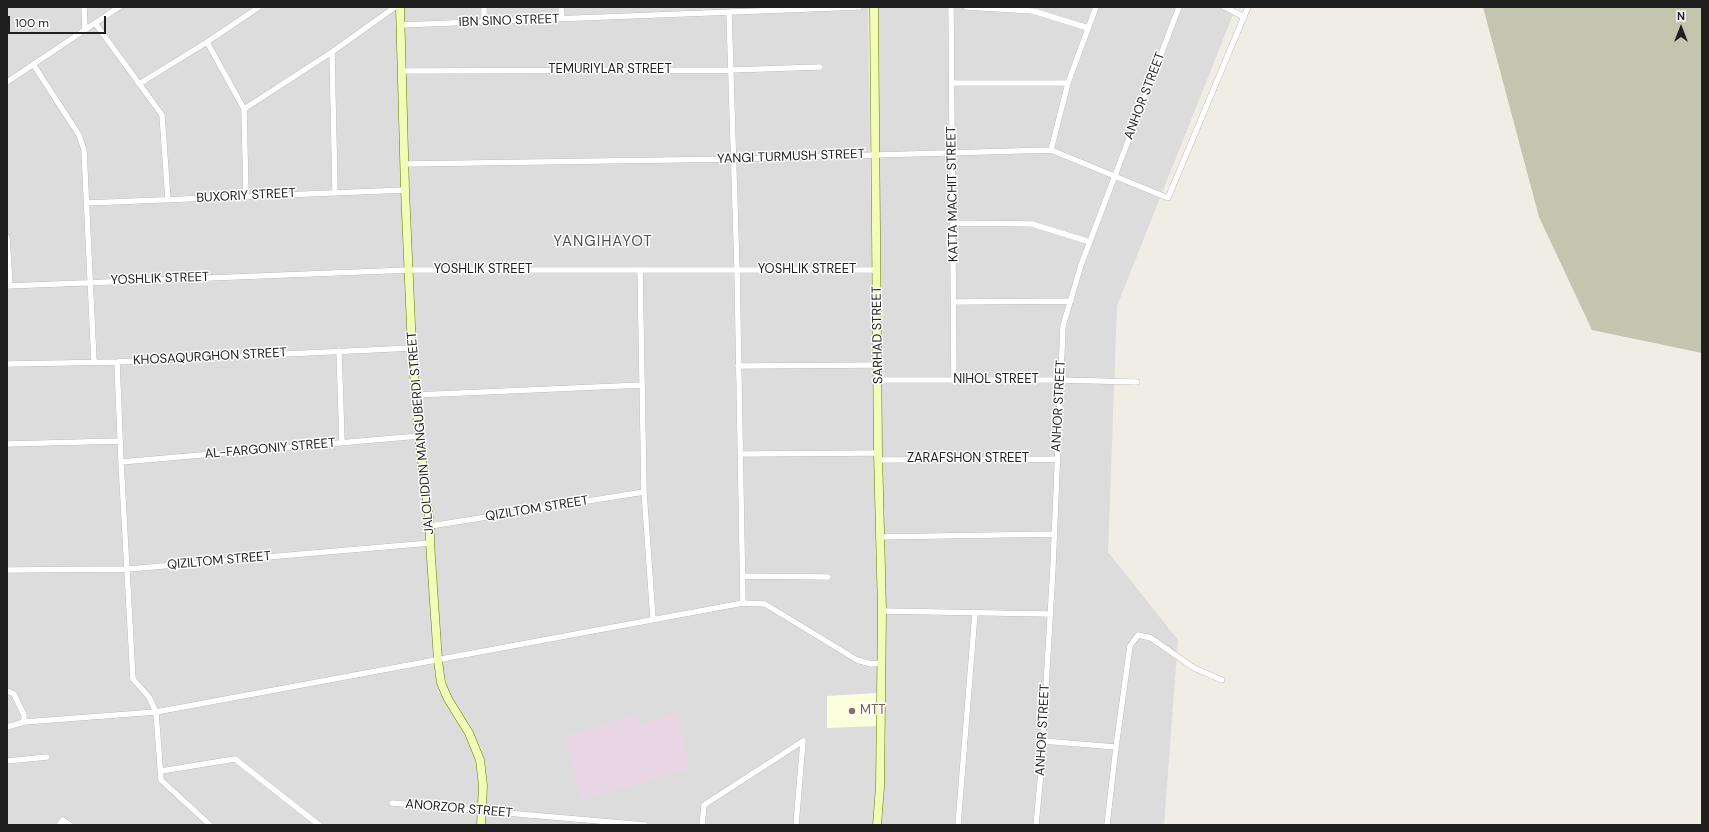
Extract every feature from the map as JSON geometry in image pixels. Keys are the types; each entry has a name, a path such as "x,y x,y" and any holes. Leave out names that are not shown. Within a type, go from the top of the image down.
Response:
{"street":[{"path":"84,7 85,30"},
{"path":"7,82 119,7"},
{"path":"140,84 207,42 258,7"},
{"path":"244,109 332,52 395,7"},
{"name":"JALOLIDDIN MANGUBERDI STREET","path":"400,7 404,164 412,348 419,436 430,526 438,660 441,683 448,699 469,733 480,760 484,786 481,825"},
{"path":"484,7 484,22"},
{"path":"561,7 562,18"},
{"name":"IBN SINO STREET","path":"400,25 729,13 787,8 859,7"},
{"name":"SARHAD STREET","path":"874,7 882,611 880,787 877,825"},
{"name":"KATTA MACHIT STREET","path":"951,7 954,380"},
{"path":"966,7 1033,11 1088,28"},
{"path":"1051,150 1068,83 1096,7"},
{"name":"ANHOR STREET","path":"1036,825 1043,741 1050,614 1063,326 1090,242 1114,176 1179,7"},
{"path":"1225,7 1244,17 1248,7"},
{"path":"729,13 737,270 743,603"},
{"name":"YANGI TURMUSH STREET","path":"404,164 734,159 1051,150 1168,198 1244,17"},
{"path":"95,23 162,115 168,200"},
{"path":"207,42 244,109 246,196"},
{"path":"332,52 335,192"},
{"path":"33,64 79,135 84,150 94,362"},
{"name":"TEMURIYLAR STREET","path":"401,71 731,70 820,67"},
{"path":"952,83 1068,83"},
{"name":"BUXORIY STREET","path":"87,203 405,190"},
{"path":"953,223 1032,224 1090,242"},
{"name":"YOSHLIK STREET","path":"7,237 9,286 409,270 877,270"},
{"path":"640,269 644,492 653,619"},
{"path":"954,302 1071,301"},
{"name":"KHOSAQURGHON STREET","path":"7,364 117,362 412,348"},
{"path":"339,351 342,442"},
{"path":"117,362 133,679 150,697 156,712 161,780 210,825"},
{"path":"738,366 878,365"},
{"name":"NIHOL STREET","path":"879,380 1060,380 1137,382"},
{"path":"416,395 642,385"},
{"name":"AL-FARGONIY STREET","path":"121,462 419,436"},
{"path":"7,444 120,441"},
{"name":"ZARAFSHON STREET","path":"741,454 1057,459"},
{"name":"QIZILTOM STREET","path":"430,526 644,492"},
{"path":"880,537 1054,534"},
{"name":"QIZILTOM STREET","path":"7,570 128,569 430,543"},
{"path":"743,576 828,577"},
{"path":"7,727 24,722 156,712 743,603 765,604 857,660 870,664 882,663"},
{"path":"882,611 1050,614"},
{"path":"958,825 976,613"},
{"path":"1107,825 1130,646 1138,635 1151,638 1194,668 1222,680"},
{"path":"7,691 14,694 24,714 24,722"},
{"path":"702,825 704,805 803,741 796,825"},
{"path":"1043,741 1116,747"},
{"path":"7,760 47,756"},
{"path":"160,771 235,759 319,825"},
{"name":"ANORZOR STREET","path":"392,803 645,825"},
{"path":"59,825 63,820 70,825"}],"shaded area":[{"path":"7,7 868,7 876,574 874,7 1236,7 1117,306 1108,552 1178,640 1164,825 7,825"},
{"path":"1483,7 1702,7 1702,353 1592,330 1539,217"},
{"name":"MTT","path":"877,693 877,726 827,728 827,696"},
{"path":"636,714 640,725 677,714 690,769 581,800 565,736"}],"place":[{"name":"MTT","path":"852,711"}],"district":[{"name":"YANGIHAYOT","path":"603,242"}]}
